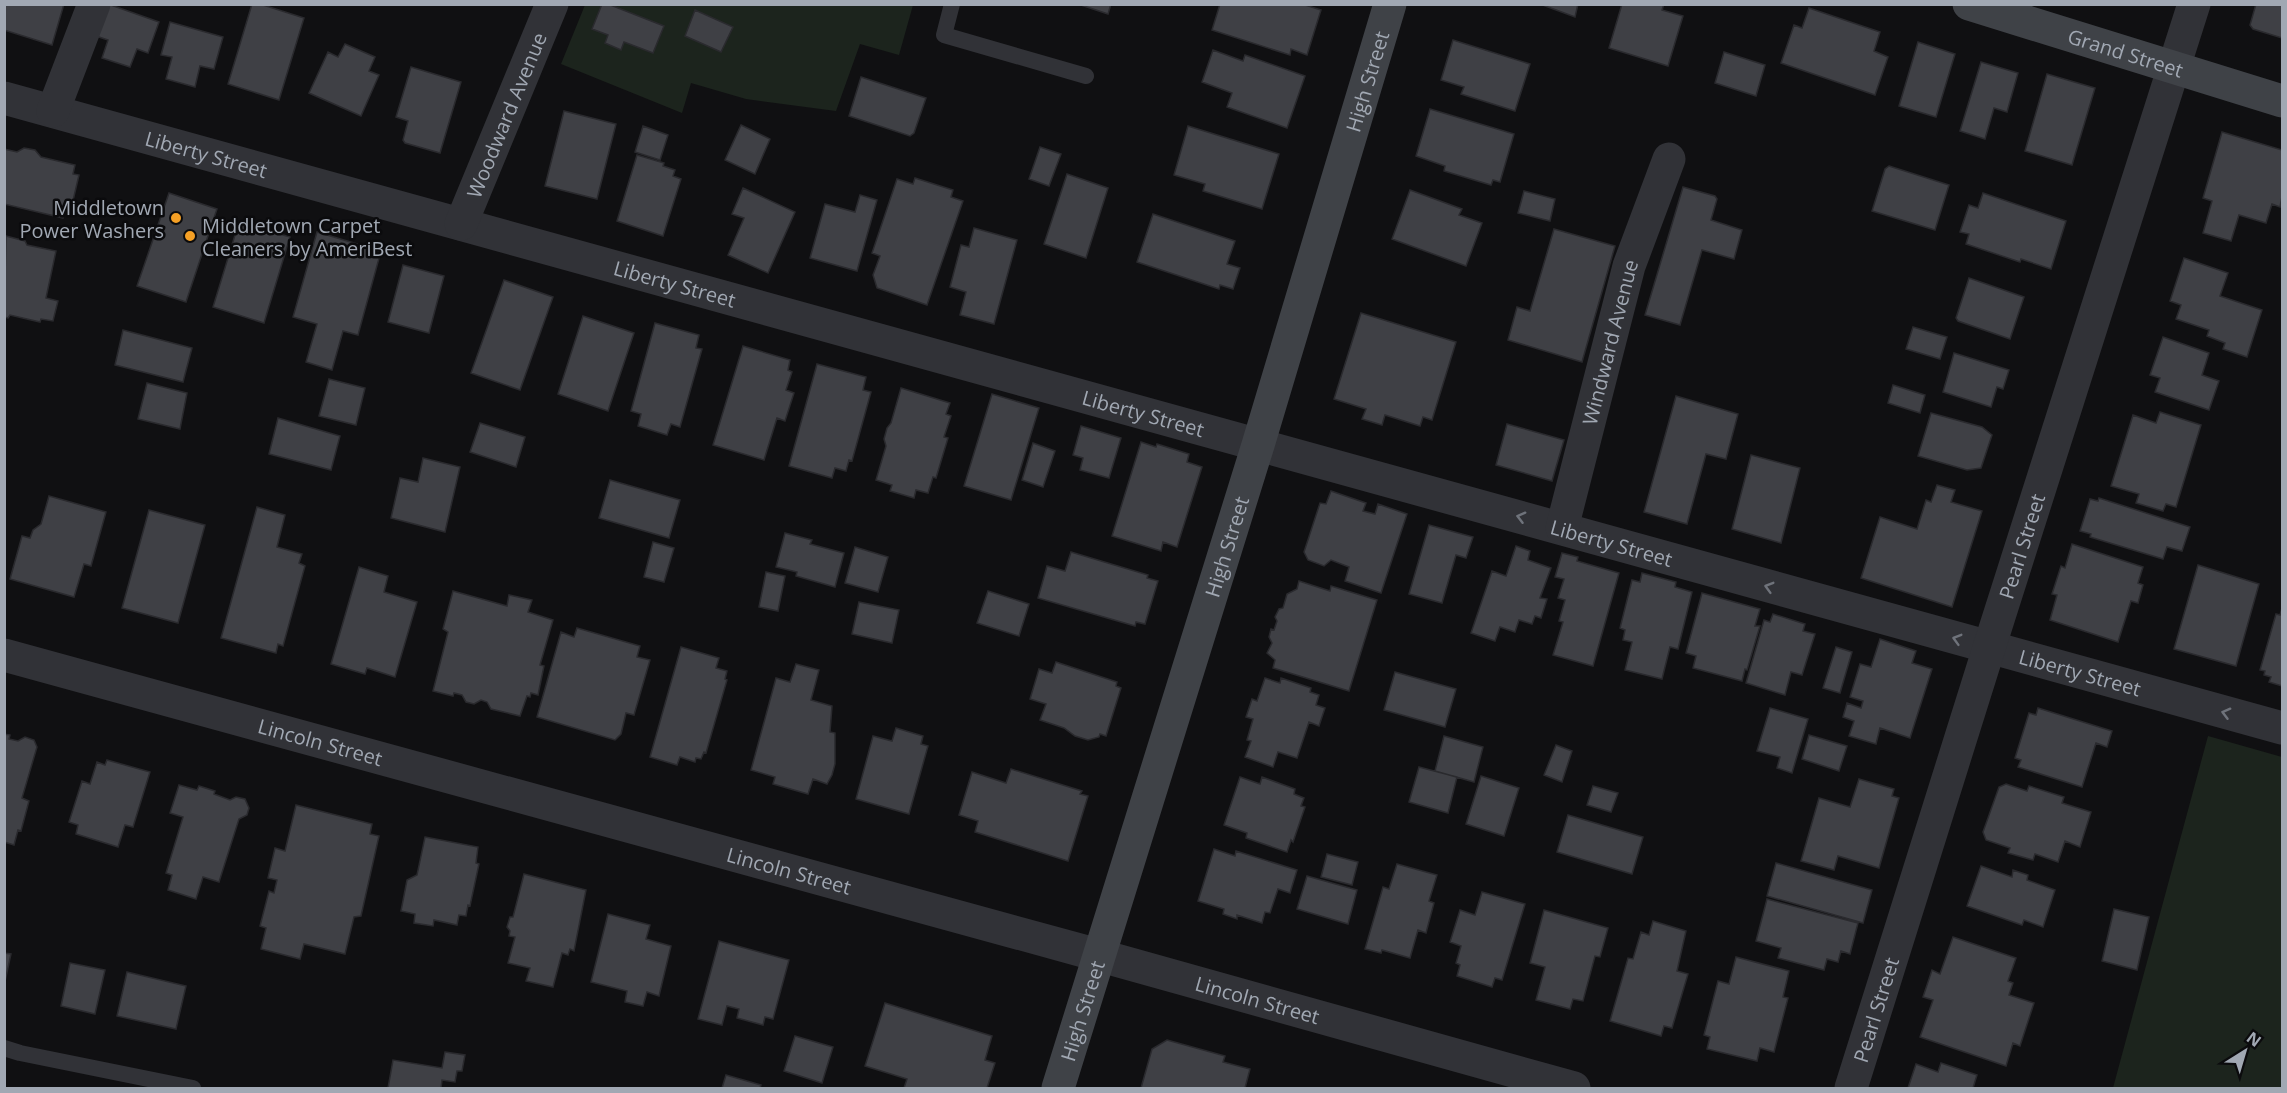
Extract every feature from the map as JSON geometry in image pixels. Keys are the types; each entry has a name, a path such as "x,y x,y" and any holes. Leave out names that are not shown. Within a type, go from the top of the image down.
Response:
{"street":[{"path":"52,111 94,4"},
{"name":"Woodward Avenue","path":"461,224 552,4"},
{"name":"High Street","path":"1058,1089 1258,445 1390,4"},
{"name":"Grand Street","path":"1969,4 2283,101"},
{"name":"Pearl Street","path":"1851,1089 2194,4"},
{"name":"Liberty Street","path":"4,98 2283,728"},
{"name":"Windward Avenue","path":"1562,528 1629,266 1669,159"},
{"name":"Lincoln Street","path":"4,655 1098,955 1574,1089"}],"lane":[{"path":"952,4 944,35 1086,76"},
{"path":"4,1048 193,1089"}],"shaded area":[{"path":"585,5 913,5 899,55 860,44 836,111 746,99 691,83 682,113 561,64"},
{"path":"2208,736 2282,757 2282,1088 2113,1088"}],"building":[{"path":"4,4 64,4 52,45 4,30"},
{"path":"108,4 159,22 148,53 137,49 130,67 102,58 108,40 93,35"},
{"path":"252,4 260,4 304,18 279,100 228,84"},
{"path":"602,4 608,4 664,26 653,53 624,42 621,50 605,43 608,35 592,29"},
{"path":"1078,4 1111,4 1108,14"},
{"path":"1220,4 1302,4 1321,10 1307,55 1291,49 1290,55 1212,30"},
{"path":"1540,4 1578,4 1575,17"},
{"path":"1622,4 1664,4 1662,10 1683,16 1668,66 1609,48"},
{"path":"2256,4 2282,4 2282,38 2253,29 2250,25"},
{"path":"1809,8 1880,32 1874,51 1888,57 1875,95 1781,63 1794,25 1802,28"},
{"path":"695,10 733,27 721,52 685,36"},
{"path":"170,22 223,37 214,69 200,66 195,87 166,79 172,57 161,55"},
{"path":"1453,40 1530,64 1515,111 1461,94 1464,87 1441,80"},
{"path":"1918,42 1955,54 1936,117 1899,106"},
{"path":"345,44 375,57 369,71 379,75 361,116 309,93 328,52 338,57"},
{"path":"1213,50 1243,61 1245,55 1305,76 1287,128 1227,107 1232,93 1202,82"},
{"path":"1724,52 1765,65 1756,96 1715,83"},
{"path":"1981,62 2018,73 2007,112 1994,108 1985,139 1960,131"},
{"path":"411,67 461,82 440,153 405,143 403,140 408,121 396,117"},
{"path":"2047,74 2095,88 2072,165 2025,151"},
{"path":"861,77 926,98 914,133 910,136 849,116"},
{"path":"1430,109 1514,134 1500,182 1493,180 1491,185 1444,171 1445,166 1416,156"},
{"path":"564,111 616,124 597,199 545,186"},
{"path":"741,125 770,139 755,174 725,160"},
{"path":"643,126 668,135 660,160 635,152"},
{"path":"1188,126 1279,154 1262,209 1203,191 1205,184 1174,175"},
{"path":"2222,132 2282,150 2280,207 2272,204 2266,223 2239,215 2231,241 2203,233 2212,201 2203,198"},
{"path":"1040,147 1061,154 1049,186 1029,179"},
{"path":"24,148 35,150 41,157 75,165 73,174 79,175 72,205 66,204 63,218 4,204 4,149 17,152"},
{"path":"637,155 664,163 663,166 675,170 673,176 681,179 663,236 617,221"},
{"path":"1889,166 1949,185 1935,230 1872,211 1885,169"},
{"path":"1067,174 1108,188 1086,258 1044,244"},
{"path":"915,178 953,190 951,197 963,201 927,305 877,288 873,275 880,256 872,253 897,179 913,184"},
{"path":"1683,187 1715,196 1717,199 1711,220 1742,230 1734,259 1702,250 1680,325 1645,315"},
{"path":"743,188 795,212 768,273 728,255 744,218 732,214"},
{"path":"1410,190 1462,209 1459,215 1482,223 1466,266 1392,239"},
{"path":"1524,191 1555,199 1550,221 1518,213"},
{"path":"169,193 217,209 186,302 137,286"},
{"path":"1983,193 2066,221 2051,269 2021,259 2020,262 1966,244 1969,234 1960,232 1969,205 1978,208"},
{"path":"860,195 877,200 857,271 810,258 825,204 855,212"},
{"path":"1153,214 1235,241 1227,264 1240,268 1233,289 1220,285 1219,289 1137,262"},
{"path":"239,222 290,237 264,323 213,307"},
{"path":"974,228 1017,240 994,324 960,315 966,292 950,287 961,245 969,247"},
{"path":"1554,229 1615,246 1582,362 1508,340 1517,307 1530,311"},
{"path":"317,232 381,251 358,335 343,331 332,370 306,362 317,324 293,317"},
{"path":"6,236 25,241 27,245 56,251 46,298 58,301 53,321 41,319 40,322 10,315 8,318 4,317"},
{"path":"2184,258 2228,273 2220,296 2262,310 2247,357 2223,349 2225,343 2207,336 2209,330 2176,319 2181,305 2170,301"},
{"path":"403,265 444,276 429,333 388,322"},
{"path":"1969,278 2024,297 2010,339 1958,321 1956,318"},
{"path":"504,280 553,297 520,390 471,373"},
{"path":"1361,313 1456,342 1432,420 1423,417 1420,426 1385,415 1382,425 1362,419 1366,409 1334,399"},
{"path":"583,316 634,333 608,411 558,394"},
{"path":"655,323 699,335 696,348 702,349 680,427 671,424 667,435 638,426 641,414 631,411"},
{"path":"1913,327 1947,337 1940,359 1906,349"},
{"path":"123,330 192,348 183,382 115,365"},
{"path":"2163,337 2209,353 2202,375 2219,381 2209,410 2155,392 2160,378 2150,375"},
{"path":"743,346 790,360 788,370 792,372 786,390 794,393 785,421 777,418 764,460 713,445"},
{"path":"1954,353 2009,370 2003,389 1997,387 1991,407 1943,392"},
{"path":"817,364 866,377 863,390 871,392 852,461 849,460 846,471 835,468 832,478 789,466"},
{"path":"329,379 365,388 356,425 319,416"},
{"path":"147,383 187,393 180,429 138,419"},
{"path":"1893,385 1925,395 1920,413 1888,403"},
{"path":"901,388 950,403 946,414 951,416 944,437 948,438 936,478 933,477 928,493 916,490 914,498 890,491 892,485 876,480 886,446 884,439"},
{"path":"992,394 1039,408 1011,500 964,486"},
{"path":"1676,396 1738,414 1726,459 1706,454 1687,524 1644,512"},
{"path":"2160,412 2201,425 2176,507 2166,504 2163,511 2136,503 2139,494 2111,486 2133,415 2156,423"},
{"path":"1931,413 1982,427 1992,435 1981,468 1967,470 1918,456"},
{"path":"278,418 340,436 331,470 269,454"},
{"path":"480,423 525,437 516,467 470,452"},
{"path":"1507,424 1564,440 1552,481 1496,465"},
{"path":"1081,426 1121,438 1109,478 1080,470 1083,458 1073,455"},
{"path":"1141,442 1156,447 1157,444 1189,454 1187,462 1202,467 1177,547 1163,542 1161,551 1112,536"},
{"path":"1033,443 1055,451 1043,487 1022,480"},
{"path":"1751,455 1800,468 1781,543 1732,529"},
{"path":"423,458 460,467 445,532 391,518 400,478 418,482"},
{"path":"610,480 680,500 669,538 599,518"},
{"path":"1937,485 1955,490 1951,502 1982,511 1952,607 1861,578 1880,517 1917,529 1926,500 1931,502"},
{"path":"1331,491 1366,503 1363,511 1375,514 1378,504 1407,514 1381,593 1345,581 1349,567 1331,560 1324,566 1308,560 1304,552 1320,503 1326,504"},
{"path":"49,496 106,512 91,566 84,564 74,597 10,579 22,536 30,538 33,530 41,524"},
{"path":"2099,498 2190,527 2182,551 2167,547 2163,559 2090,537 2091,534 2080,531 2090,499 2098,501"},
{"path":"257,507 285,515 277,547 302,554 299,563 305,566 283,646 278,644 276,653 221,638"},
{"path":"149,510 205,525 178,623 122,608"},
{"path":"1429,525 1473,537 1466,558 1456,555 1442,603 1409,594"},
{"path":"785,533 812,540 810,544 844,553 835,587 796,576 797,572 776,567"},
{"path":"653,542 674,548 664,582 644,577"},
{"path":"2072,544 2143,567 2138,583 2143,585 2138,603 2131,601 2118,642 2050,620 2057,595 2052,594 2061,566 2065,568"},
{"path":"1516,546 1530,551 1528,560 1551,568 1540,598 1547,599 1541,618 1535,616 1532,624 1519,620 1515,632 1500,627 1495,641 1471,633 1492,571 1506,576"},
{"path":"855,547 888,557 878,592 845,583"},
{"path":"1071,552 1148,575 1147,578 1158,581 1145,624 1136,622 1135,626 1038,598 1047,566 1065,571"},
{"path":"1562,553 1578,557 1577,561 1619,573 1593,666 1553,655 1563,622 1559,621 1565,600 1558,598 1564,579 1555,577"},
{"path":"2198,565 2259,584 2236,666 2174,649"},
{"path":"359,567 388,576 384,592 417,602 395,677 367,668 365,674 331,664"},
{"path":"766,572 785,576 778,611 759,607"},
{"path":"1642,573 1676,582 1675,587 1692,592 1678,649 1670,647 1662,679 1625,670 1632,642 1623,640 1625,630 1620,628 1632,580 1640,582"},
{"path":"1299,581 1330,591 1331,586 1377,600 1349,691 1273,668 1275,660 1267,653 1272,643 1269,637 1271,629 1274,630 1277,621 1275,617 1279,609 1283,608 1287,594 1297,589"},
{"path":"453,591 507,606 509,595 532,600 528,612 553,620 540,665 544,666 538,695 531,693 530,697 527,696 520,716 491,709 487,702 481,700 474,704 466,702 462,695 454,693 453,696 433,691 448,632 443,629"},
{"path":"988,591 1029,604 1019,636 977,623"},
{"path":"1702,593 1760,609 1755,626 1760,626 1742,681 1693,668 1696,656 1686,653"},
{"path":"859,602 899,610 892,643 852,634"},
{"path":"2282,608 2282,686 2269,682 2271,677 2264,675 2265,671 2260,670 2276,614 2280,615"},
{"path":"1773,614 1805,624 1803,631 1815,634 1802,675 1791,672 1785,695 1746,683 1764,620 1770,622"},
{"path":"577,628 640,646 637,657 650,660 634,715 626,713 621,734 615,740 537,717 561,632 574,637"},
{"path":"1880,639 1916,651 1912,663 1932,669 1910,738 1880,728 1876,744 1849,736 1854,721 1843,717 1847,703 1861,708 1863,701 1850,697 1860,664 1871,667"},
{"path":"681,647 719,658 716,668 727,671 725,679 727,680 706,753 704,752 701,759 696,758 695,762 680,757 677,765 650,757"},
{"path":"1836,647 1852,652 1840,693 1823,688"},
{"path":"1056,662 1117,682 1116,686 1121,688 1106,736 1100,734 1099,737 1088,740 1075,736 1064,728 1040,720 1046,704 1030,699 1039,669 1052,673"},
{"path":"796,664 819,670 811,700 832,706 830,732 835,733 835,764 832,775 827,784 813,779 808,794 773,784 775,777 751,770 776,678 790,682"},
{"path":"1395,672 1456,689 1445,727 1384,710"},
{"path":"1265,678 1280,683 1281,678 1311,688 1310,692 1319,695 1316,705 1325,708 1319,726 1309,722 1297,758 1278,752 1273,767 1245,757 1251,741 1247,740 1253,719 1246,717 1252,699 1257,701"},
{"path":"1770,708 1808,719 1792,773 1777,768 1780,757 1757,751"},
{"path":"2038,708 2112,731 2107,747 2096,743 2082,787 2018,767 2021,760 2015,758 2029,713 2036,715"},
{"path":"896,728 923,736 921,744 928,746 909,814 856,799 873,736 892,741"},
{"path":"4,734 10,735 9,739 18,741 25,737 34,740 37,747 22,798 29,801 21,831 18,830 14,845 4,842"},
{"path":"1809,735 1847,746 1839,771 1802,759"},
{"path":"1444,736 1483,747 1474,782 1435,771"},
{"path":"1556,745 1572,751 1562,782 1544,775"},
{"path":"107,760 150,772 133,827 125,825 118,847 76,834 78,825 69,822 82,781 90,784 97,762 105,765"},
{"path":"1419,767 1457,777 1448,813 1409,802"},
{"path":"1011,769 1082,791 1080,794 1088,796 1068,861 975,832 978,821 959,815 972,772 1006,783"},
{"path":"1481,776 1519,788 1504,836 1466,824"},
{"path":"1240,777 1260,784 1262,777 1295,789 1294,794 1304,798 1301,806 1305,807 1293,842 1291,840 1287,852 1246,838 1247,833 1224,825"},
{"path":"1859,779 1894,789 1892,796 1899,798 1879,868 1838,856 1834,870 1801,861 1819,798 1850,807"},
{"path":"2006,784 2027,791 2029,786 2064,797 2062,803 2091,812 2080,847 2065,841 2058,862 2035,854 2033,860 2008,853 2010,848 1986,840 1983,832 1999,787"},
{"path":"179,785 197,790 199,786 215,791 214,794 230,800 236,797 245,799 249,808 247,815 239,819 219,882 203,877 196,899 168,890 172,875 166,873 183,817 170,813"},
{"path":"1593,786 1618,793 1611,812 1587,805"},
{"path":"296,805 372,824 370,834 379,836 361,916 354,917 345,954 304,944 300,959 261,949 266,928 260,926 269,891 274,893 277,880 268,878 275,848 285,851"},
{"path":"1568,815 1643,837 1632,874 1557,852"},
{"path":"425,837 478,847 476,863 479,864 470,906 468,905 466,916 459,915 457,925 434,920 433,926 414,923 415,914 401,911 407,880 417,875"},
{"path":"1214,849 1235,856 1236,851 1297,870 1290,893 1278,889 1270,913 1265,912 1262,923 1237,915 1237,919 1223,914 1224,909 1198,901"},
{"path":"1327,854 1358,862 1352,885 1321,877"},
{"path":"1776,863 1872,890 1863,923 1767,896"},
{"path":"1397,864 1437,875 1429,901 1434,903 1426,933 1418,930 1410,958 1382,950 1381,953 1365,949 1383,887 1389,889"},
{"path":"1981,866 2012,877 2013,870 2028,875 2027,880 2055,890 2043,927 2024,920 2022,925 1967,906"},
{"path":"524,874 586,890 574,951 570,949 568,955 562,953 553,987 526,981 530,968 508,963 515,937 509,936 510,931 507,927 510,917 513,917"},
{"path":"1307,876 1357,890 1348,924 1297,909"},
{"path":"1482,892 1525,904 1502,980 1495,978 1492,987 1457,976 1460,965 1456,963 1461,946 1450,942 1460,910 1475,915"},
{"path":"1767,899 1858,923 1850,954 1841,951 1838,962 1827,959 1824,970 1778,958 1781,948 1756,941"},
{"path":"2114,909 2149,917 2137,970 2102,961"},
{"path":"1544,910 1608,928 1600,957 1595,956 1583,1001 1573,999 1570,1009 1536,1000 1545,967 1530,963"},
{"path":"608,914 650,925 646,939 671,946 659,996 647,992 643,1006 625,1002 627,991 591,982"},
{"path":"1653,921 1686,931 1677,971 1688,974 1672,1028 1664,1026 1661,1036 1610,1021 1628,958 1633,959 1641,932 1649,935"},
{"path":"1953,937 2016,958 2008,981 2013,983 2009,995 2034,1003 2020,1046 2013,1043 2006,1066 1920,1037 1933,1000 1923,997 1932,970 1940,974"},
{"path":"719,941 789,960 773,1019 765,1017 763,1025 737,1018 739,1009 727,1006 722,1025 698,1019"},
{"path":"4,953 11,954 4,986"},
{"path":"1736,957 1789,971 1783,997 1788,998 1774,1052 1760,1048 1757,1061 1707,1049 1710,1037 1704,1035 1718,981 1729,984"},
{"path":"70,963 105,970 95,1014 61,1006"},
{"path":"127,972 186,986 176,1029 117,1016"},
{"path":"885,1003 992,1036 985,1060 995,1063 987,1088 904,1088 907,1079 865,1066"},
{"path":"795,1036 833,1047 822,1083 784,1071"},
{"path":"1167,1040 1225,1056 1223,1062 1250,1069 1245,1088 1141,1088 1152,1049"},
{"path":"445,1052 465,1055 462,1071 457,1071 455,1082 442,1080 441,1088 388,1088 393,1060 442,1068"},
{"path":"1941,1063 1977,1075 1973,1088 1908,1088 1916,1064 1938,1072"},
{"path":"726,1075 761,1085 760,1088 722,1088"}],"place":[{"name":"Middletown Power Washers","path":"176,218"},
{"name":"Middletown Carpet Cleaners by AmeriBest","path":"190,236"}]}
